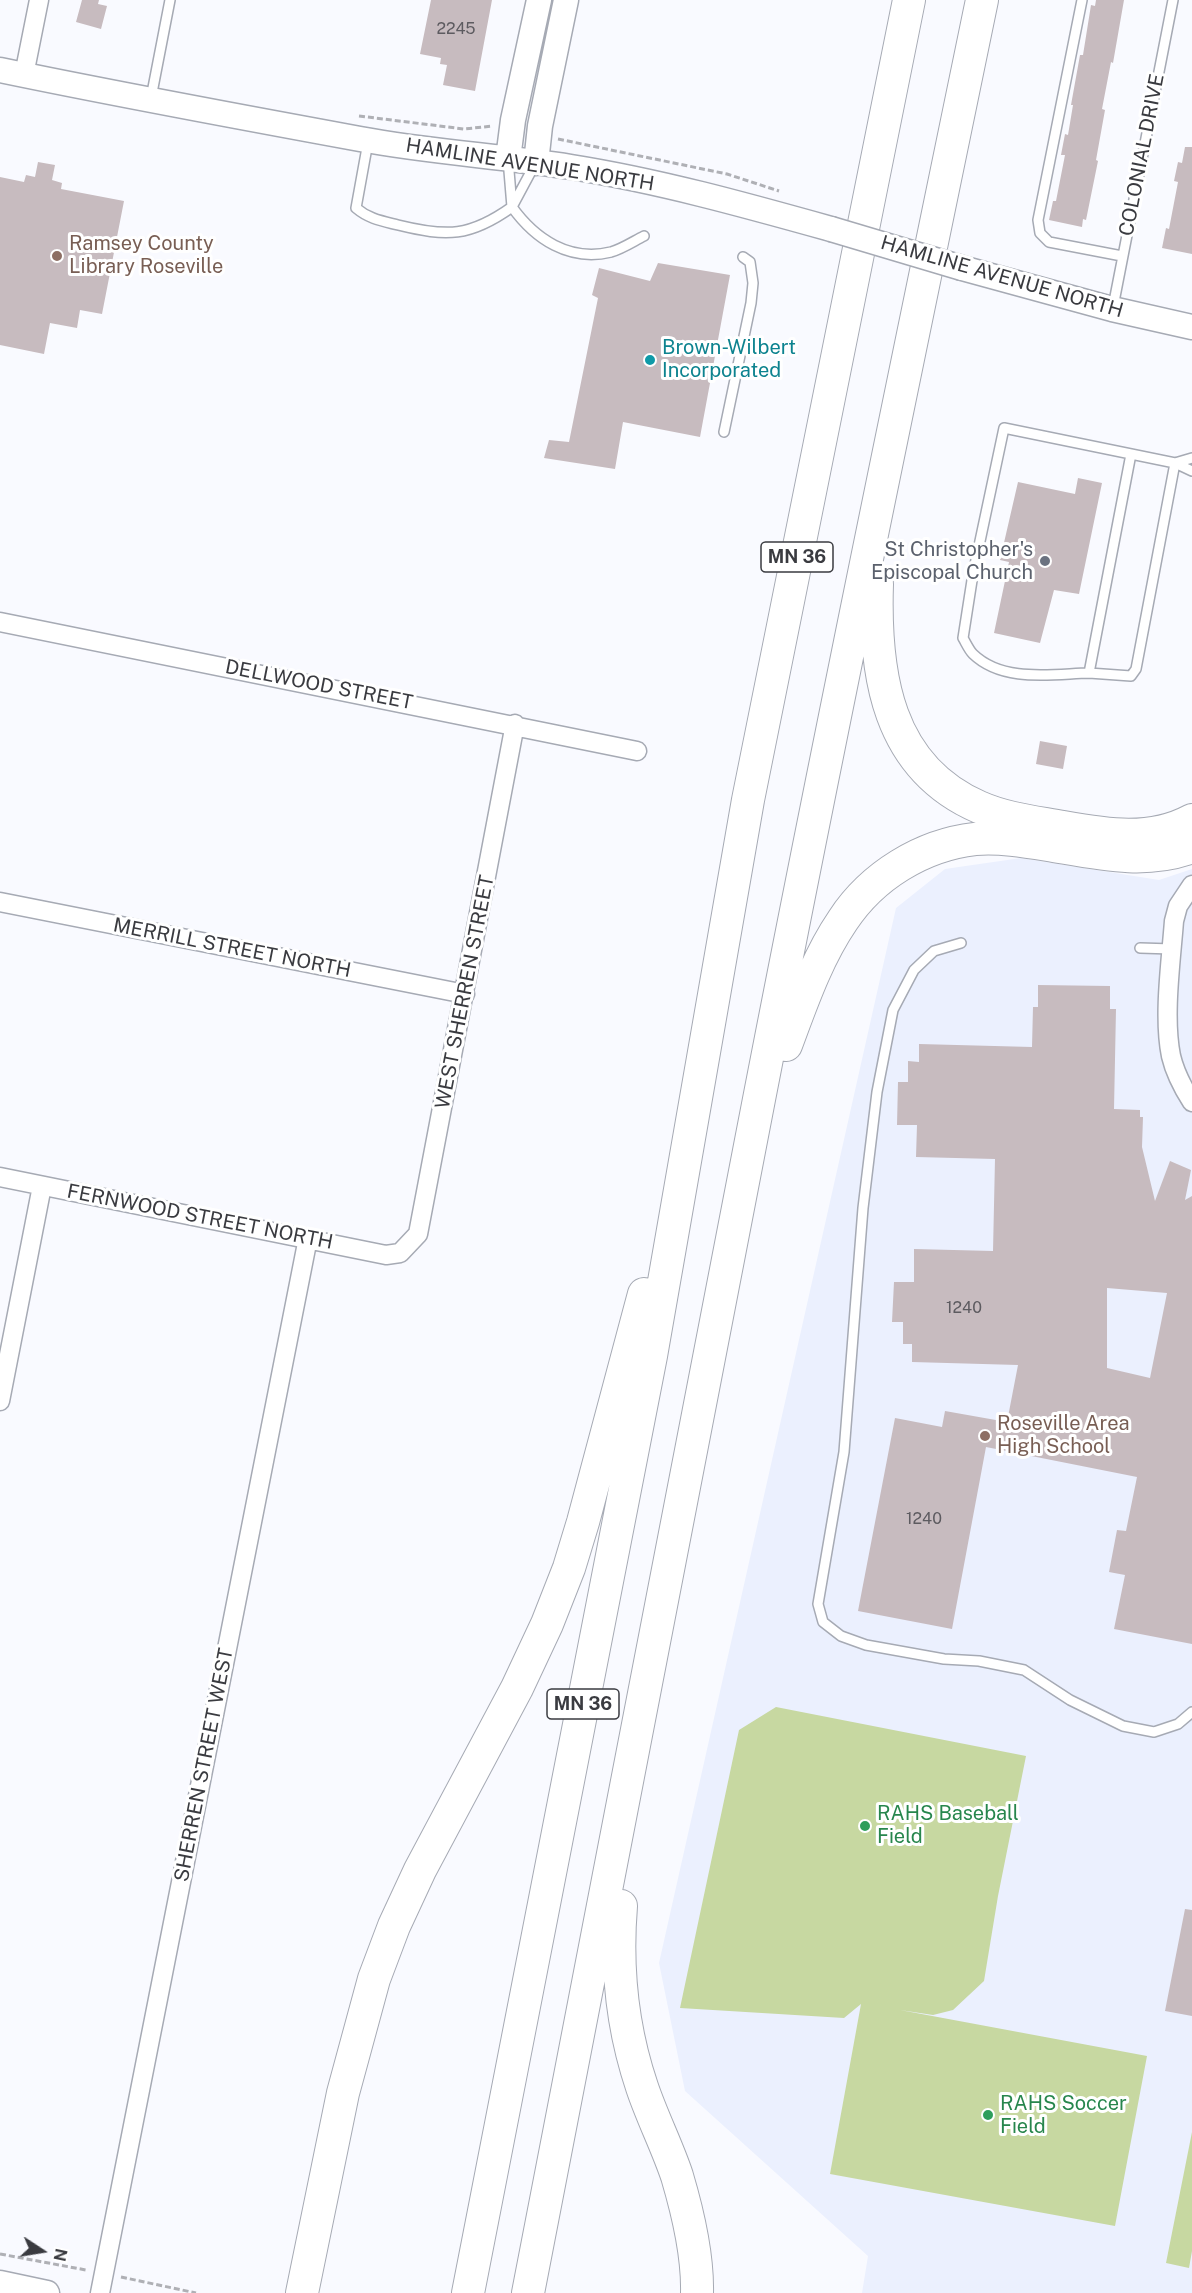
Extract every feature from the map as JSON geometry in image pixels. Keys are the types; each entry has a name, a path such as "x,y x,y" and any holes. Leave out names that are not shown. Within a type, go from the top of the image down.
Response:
{"highway":[{"name":"MN 36","path":"528,2293 750,1151 886,467 982,0"},
{"name":"MN 36","path":"468,2293 651,1356 748,800 909,1"},
{"path":"886,467 877,571 876,628 879,668 889,709 899,733 918,761 936,780 957,795 980,808 1012,818 1108,835 1141,835 1167,830 1192,820"},
{"path":"750,1151 807,988 829,943 843,918 860,898 879,879 900,864 941,847 975,839 1001,838 1104,855 1138,857 1161,855 1192,847"},
{"path":"302,2293 343,2093 374,1980 394,1926 420,1870 517,1688 547,1624 568,1568 583,1522 693,1114"},
{"path":"636,1745 619,1935 621,2000 642,2087 676,2175 687,2214 693,2247 697,2293"}],"street":[{"path":"24,75 39,0"},
{"path":"508,159 539,0"},
{"path":"536,163 539,135 566,0"},
{"name":"HAMLINE AVENUE NORTH","path":"0,70 368,141 536,163 624,177 690,191 1112,309 1192,327"},
{"name":"DELLWOOD STREET","path":"0,622 515,724 637,751"},
{"name":"WEST SHERREN STREET","path":"400,1253 418,1234 515,724"},
{"path":"1192,885 1178,906 1174,921 1168,1029 1171,1057 1181,1085 1192,1102"},
{"name":"MERRILL STREET NORTH","path":"0,902 465,994"},
{"name":"FERNWOOD STREET NORTH","path":"0,1177 386,1255 400,1253"},
{"path":"0,1401 42,1186"},
{"name":"SHERREN STREET WEST","path":"100,2293 309,1238"},
{"path":"0,2283 46,2293"}],"lane":[{"path":"151,100 170,0"},
{"path":"1082,0 1038,220 1040,233 1049,242 1122,256"},
{"name":"COLONIAL DRIVE","path":"1112,309 1173,0"},
{"path":"368,141 356,208 367,217 432,234 464,232 495,219 512,207 536,163"},
{"path":"508,159 512,207 541,239 560,249 588,254 612,252 644,236"},
{"path":"724,432 751,303 753,283 750,262 743,257"},
{"path":"1175,463 1136,669 1131,676 1089,673 1020,674 993,667 972,654 963,638 973,574 1004,428 1175,463 1192,471"},
{"path":"1089,673 1131,454"},
{"path":"1175,463 1192,458"},
{"path":"961,944 934,951 914,970 893,1010 884,1052 863,1208 844,1452 837,1504 818,1604 823,1622 841,1636 866,1645 944,1659 980,1661 1024,1670 1070,1700 1123,1726 1154,1732 1178,1724 1192,1712"},
{"path":"1140,948 1172,949"}],"path":[{"path":"348,114 464,129 492,126 512,130"},
{"path":"539,135 727,174 781,192"}],"shaded area":[{"name":"Roseville Area High School","path":"1021,858 1159,880 1192,869 1192,2293 862,2293 868,2256 685,2091 659,1963 896,908 945,869"}],"green space":[{"name":"RAHS Baseball Field","path":"776,1707 1026,1756 998,1896 984,1981 953,2010 933,2015 900,2010 1147,2056 1115,2226 830,2174 861,2004 844,2018 680,2008 739,1730"},
{"path":"1192,2132 1192,2251 1189,2268 1166,2263"}],"building":[{"path":"82,0 99,0 98,4 107,6 101,29 76,22"},
{"path":"431,0 492,0 475,91 443,85 447,65 440,64 441,58 420,54"},
{"path":"1096,0 1124,0 1102,109 1105,110 1096,160 1098,161 1086,220 1083,219 1082,227 1049,220 1053,201 1056,201 1065,155 1061,155 1065,134 1068,135 1080,55 1083,55 1091,5 1095,6"},
{"path":"1185,147 1192,147 1192,254 1162,248 1166,228 1169,229 1178,182 1174,181 1178,162 1182,163"},
{"name":"Ramsey County Library Roseville","path":"38,162 55,165 52,180 62,183 61,189 124,201 102,314 80,310 77,328 50,323 44,354 0,345 0,177 24,182 26,175 35,177"},
{"name":"Brown-Wilbert Incorporated","path":"658,263 730,275 700,437 623,422 615,469 544,458 549,440 569,442 598,298 592,295 599,268 650,281"},
{"name":"St Christopher's Episcopal Church","path":"1078,478 1102,483 1079,594 1054,590 1040,643 994,633 1009,562 1000,560 1018,482 1075,494"},
{"path":"1040,741 1067,746 1063,769 1036,764"},
{"name":"Roseville Area High School","path":"1038,985 1110,986 1110,1009 1116,1009 1114,1109 1140,1110 1140,1117 1143,1117 1142,1147 1155,1201 1170,1161 1191,1170 1185,1200 1192,1196 1192,1644 1114,1629 1125,1575 1109,1572 1117,1530 1126,1531 1137,1477 986,1447 952,1629 858,1611 895,1418 942,1427 945,1411 1007,1422 1018,1365 912,1362 912,1344 903,1344 903,1322 892,1322 894,1282 914,1282 914,1249 993,1251 995,1159 916,1157 917,1125 897,1125 898,1082 908,1082 908,1061 919,1062 919,1044 1032,1047 1033,1007 1038,1007","holes":["1107,1288 1167,1293 1150,1378 1107,1368"]},
{"path":"1185,1909 1192,1910 1192,2016 1165,2011"}],"place":[{"name":"Ramsey County Library Roseville","path":"57,256"},
{"name":"Brown-Wilbert Incorporated","path":"650,360"},
{"name":"St Christopher's Episcopal Church","path":"1045,561"},
{"name":"Roseville Area High School","path":"985,1436"},
{"name":"RAHS Baseball Field","path":"865,1826"},
{"name":"RAHS Soccer Field","path":"988,2115"}]}
